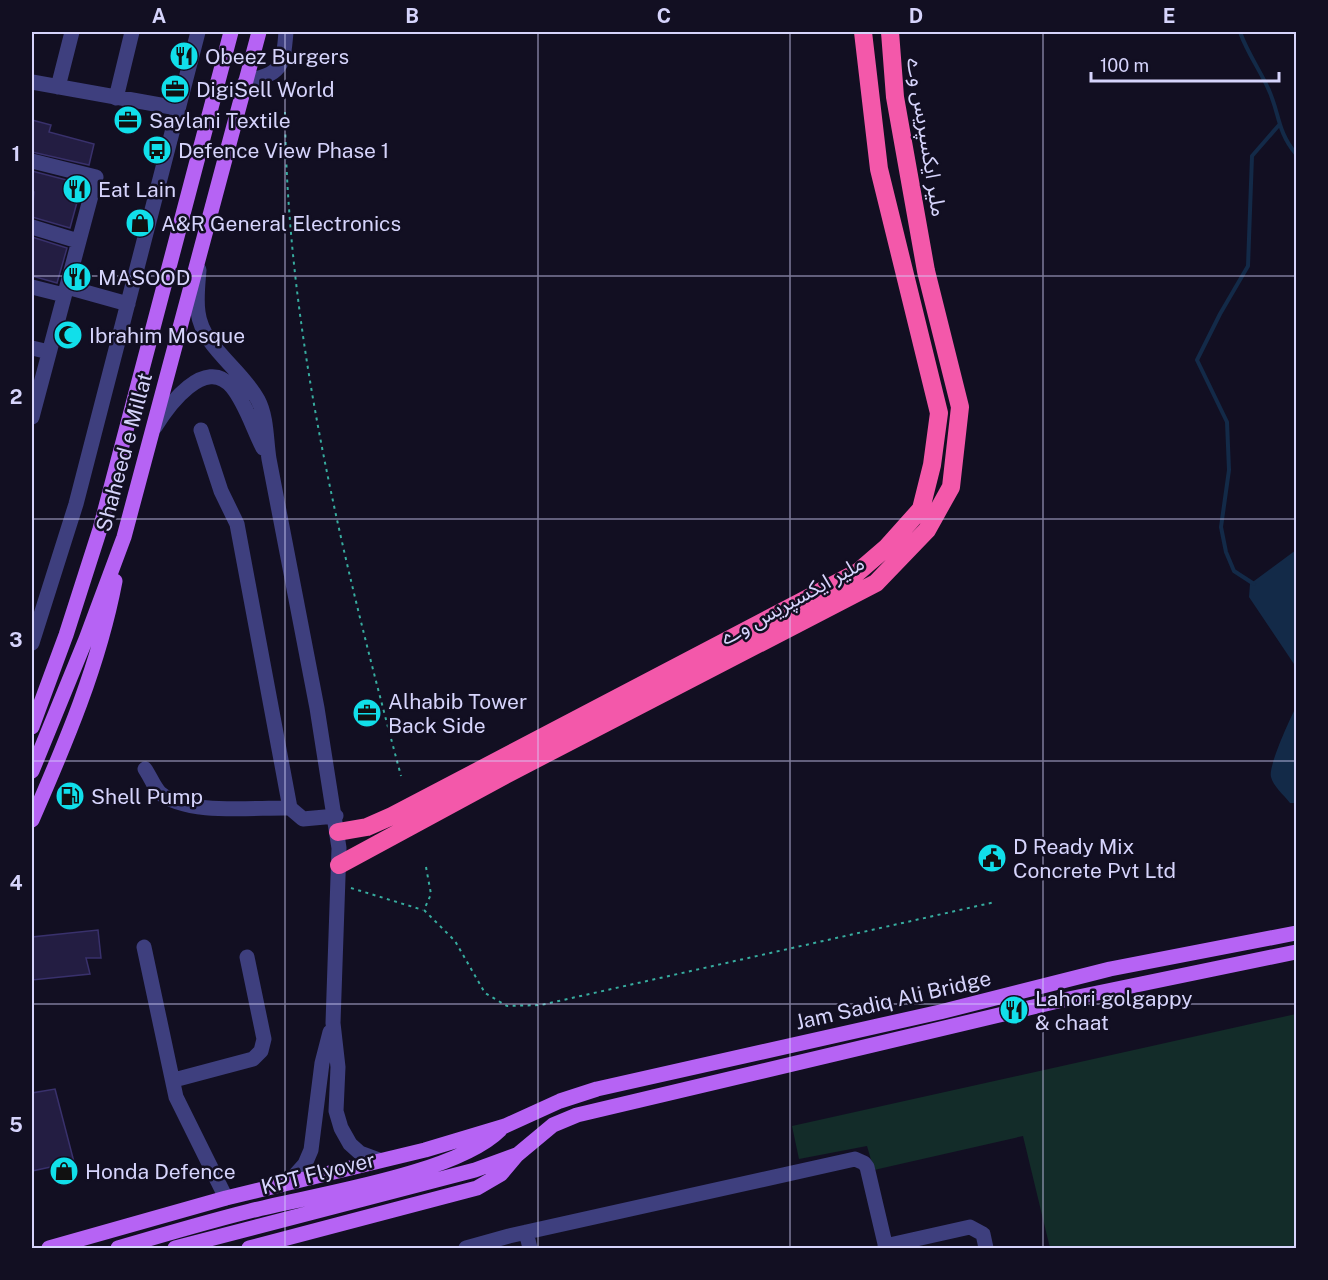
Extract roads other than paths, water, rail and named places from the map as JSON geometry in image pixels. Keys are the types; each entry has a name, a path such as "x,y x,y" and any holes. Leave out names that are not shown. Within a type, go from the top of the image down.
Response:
{"highway":[{"name":"ملیر ایکسپریس وے","path":"337,824 368,827 392,816 858,572 887,547 921,509 932,465 939,413 879,169 863,32"},
{"name":"ملیر ایکسپریس وے","path":"339,866 509,773 876,583 927,530 951,487 960,407 926,271 895,97 890,32"}],"main road":[{"name":"Shaheed e Millat","path":"32,727 66,635 100,529 231,32"},
{"name":"Shaheed e Millat","path":"32,771 124,537 259,32"},
{"path":"32,820 66,740 106,630 124,537"},
{"name":"Jam Sadiq Ali Bridge","path":"505,1126 560,1101 607,1087 940,1012 1110,969 1296,933"},
{"name":"Jam Sadiq Ali Bridge","path":"517,1155 553,1125 577,1115 1054,1002 1296,952"},
{"path":"49,1248 226,1198 425,1150 505,1126"},
{"path":"428,1175 492,1138 505,1126"},
{"path":"428,1175 475,1170 517,1155"},
{"path":"249,1248 477,1188 501,1174 517,1155"},
{"name":"KPT Flyover","path":"118,1248 248,1211 428,1175"},
{"name":"KPT Flyover","path":"175,1248 428,1175"}],"street":[{"path":"58,87 72,32"},
{"path":"116,98 132,32"},
{"path":"32,643 76,504 198,32"},
{"path":"245,82 266,77 279,69 284,57 286,32"},
{"path":"32,82 177,108"},
{"path":"32,161 96,177 32,410"},
{"path":"32,227 78,241"},
{"path":"199,255 198,313 207,337 243,376 259,401 337,824 339,885 333,1023 338,1067 336,1112 341,1128 350,1144 360,1153 379,1160"},
{"path":"32,287 65,291 128,304"},
{"path":"32,348 49,352"},
{"path":"153,430 168,406 183,391 210,377 222,379 231,386 242,402 269,459"},
{"path":"201,430 220,491 237,524 290,808"},
{"path":"145,769 158,791 170,800 189,806 290,808 303,819 337,824"},
{"path":"144,947 176,1097 226,1198"},
{"path":"174,1080 254,1059 261,1051 264,1039 247,957"},
{"path":"289,1182 305,1164 310,1150 322,1063 333,1023"},
{"path":"466,1248 510,1242 526,1232 855,1159 864,1162 870,1178 886,1247 970,1227 983,1234 986,1248"},
{"path":"526,1232 530,1248"}],"water":[{"path":"1296,550 1296,667 1249,597 1250,584"},
{"path":"1296,707 1296,803 1290,803 1274,784 1271,771 1280,742"}],"waterway":[{"path":"1240,32 1271,95 1281,129 1296,154"},
{"path":"1254,584 1234,571 1226,552 1221,527 1229,470 1227,422 1197,360 1248,266 1252,156 1279,125"}],"place":[{"name":"Obeez Burgers","path":"184,56"},
{"name":"DigiSell World","path":"175,89"},
{"name":"Saylani Textile","path":"128,120"},
{"name":"Defence View Phase 1","path":"157,150"},
{"name":"Eat Lain","path":"77,189"},
{"name":"A&R General Electronics","path":"140,223"},
{"name":"MASOOD","path":"77,277"},
{"name":"Ibrahim Mosque","path":"68,335"},
{"name":"Alhabib Tower Back Side","path":"367,713"},
{"name":"Shell Pump","path":"70,796"},
{"name":"D Ready Mix Concrete Pvt Ltd","path":"992,858"},
{"name":"Lahori golgappy & chaat","path":"1014,1010"},
{"name":"Honda Defence","path":"64,1171"}]}
